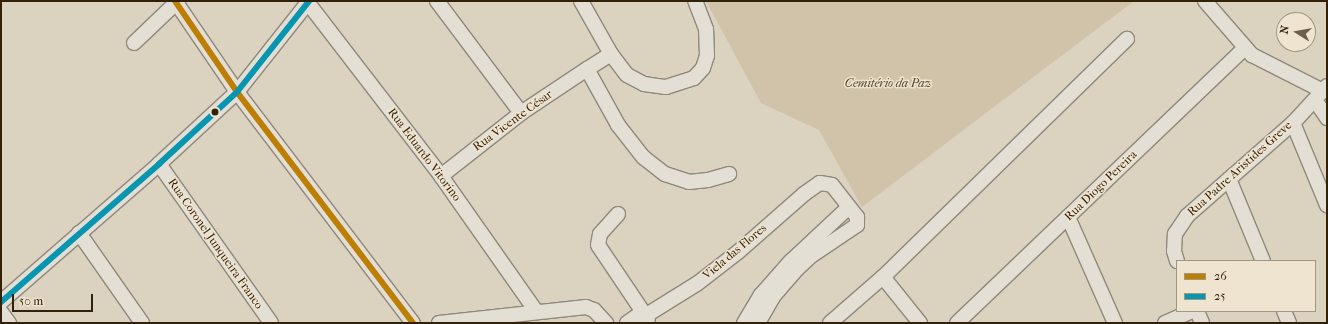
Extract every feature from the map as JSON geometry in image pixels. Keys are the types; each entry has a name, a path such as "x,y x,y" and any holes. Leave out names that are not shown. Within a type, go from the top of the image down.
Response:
{"street":[{"path":"437,1 521,113"},
{"path":"581,1 611,54 627,74 644,84 666,87 694,78 703,68 708,41 704,18 695,1"},
{"path":"1206,1 1244,49 1272,67 1322,93 1327,118"},
{"path":"134,43 177,2 237,92 413,323"},
{"path":"1,302 159,164 237,92 309,2"},
{"name":"Rua Eduardo Vitorino","path":"309,2 441,176 536,311"},
{"path":"830,323 883,277 1127,39"},
{"name":"Rua Diogo Pereira","path":"957,323 1244,49"},
{"name":"Rua Vicente César","path":"441,176 521,113 611,54"},
{"path":"587,69 631,144 654,167 677,180 689,182 708,180 729,174"},
{"name":"Rua Padre Aristides Greve","path":"1177,260 1174,251 1175,234 1187,216 1293,123 1322,93"},
{"path":"1293,123 1327,205"},
{"name":"Rua Coronel Junqueira Franco","path":"159,164 270,323"},
{"path":"1229,178 1263,260"},
{"name":"Viela das Flores","path":"628,323 646,317 698,283 738,252 786,208 820,183 835,187 849,206"},
{"path":"744,323 761,295 786,265 849,206 857,217 857,225 811,256 797,269 773,297 758,323"},
{"path":"618,214 600,234 598,244 646,317"},
{"path":"1068,217 1115,323"},
{"path":"79,233 142,323"},
{"path":"883,277 920,323"},
{"path":"439,323 536,311 586,308 594,310 606,323"},
{"path":"1,312 9,323"},
{"path":"1165,323 1190,312"},
{"path":"1197,312 1202,323"},
{"path":"1284,312 1289,323"}],"green space":[{"name":"Cemitério da Paz","path":"706,1 1134,1 862,207 819,130 761,103"}],"transit line":[{"name":"26","path":"175,1 237,92 413,323"},
{"name":"25","path":"1,302 159,164 237,92 309,1"}]}
